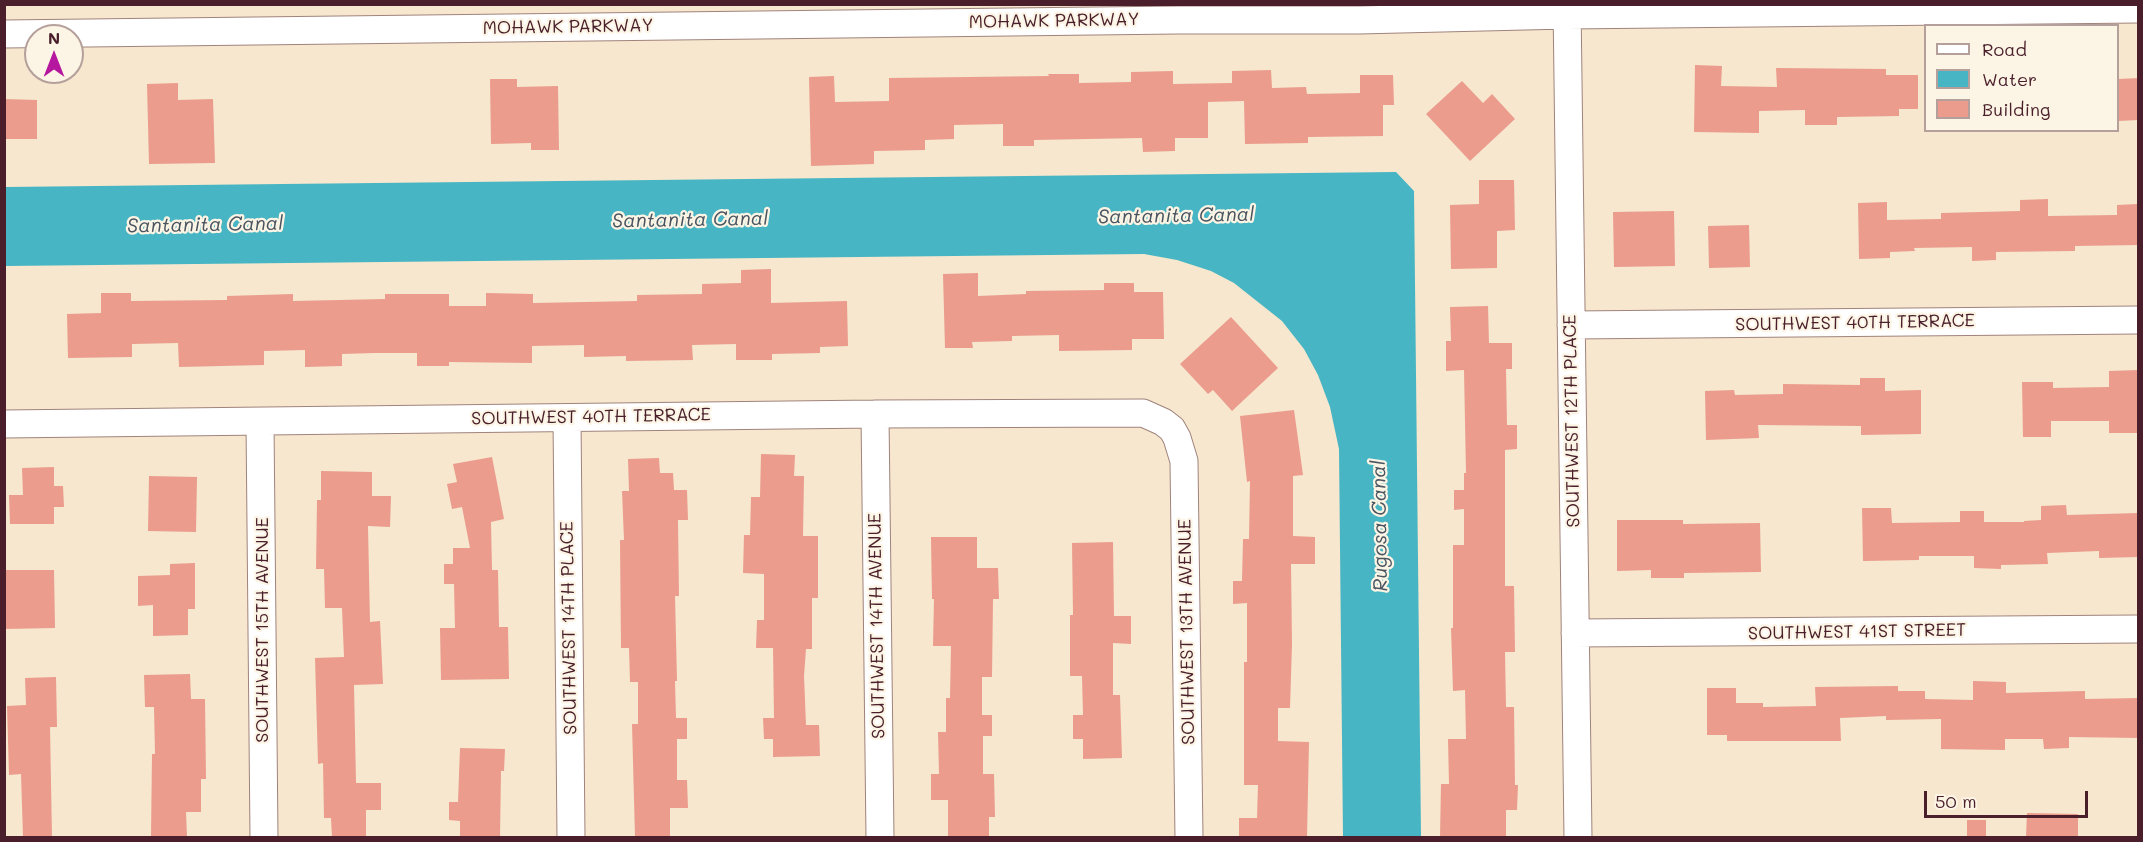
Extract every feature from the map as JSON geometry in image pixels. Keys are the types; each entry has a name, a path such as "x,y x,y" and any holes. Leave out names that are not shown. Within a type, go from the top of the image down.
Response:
{"street":[{"name":"MOHAWK PARKWAY","path":"4,34 1178,12 1359,20 1567,10 2139,9"},
{"name":"SOUTHWEST 12TH PLACE","path":"1567,10 1578,837"},
{"name":"SOUTHWEST 40TH TERRACE","path":"1571,324 2139,320"},
{"name":"SOUTHWEST 40TH TERRACE","path":"4,424 1132,411 1155,417 1172,429"},
{"name":"SOUTHWEST 14TH AVENUE","path":"874,414 880,837"},
{"name":"SOUTHWEST 14TH PLACE","path":"567,418 571,837"},
{"name":"SOUTHWEST 15TH AVENUE","path":"260,422 264,837"},
{"name":"SOUTHWEST 13TH AVENUE","path":"1172,429 1181,450 1185,472 1189,837"},
{"name":"SOUTHWEST 41ST STREET","path":"1575,633 2139,629"}],"water":[{"path":"1396,172 1414,191 1421,837 1343,837 1339,449 1330,407 1318,375 1304,349 1282,321 1234,283 1211,271 1177,260 1144,254 5,266 5,187"}],"building":[{"path":"1695,65 1722,66 1721,86 1777,87 1776,68 1886,69 1886,75 1918,75 1918,109 1899,109 1899,116 1837,117 1837,125 1805,125 1805,110 1759,111 1759,133 1694,132"},
{"path":"1271,70 1272,88 1306,87 1307,94 1360,93 1360,75 1393,75 1394,105 1383,105 1383,136 1308,137 1308,143 1245,144 1244,101 1208,102 1208,138 1175,138 1175,151 1143,152 1142,138 1034,140 1034,146 1003,146 1003,124 954,125 954,139 925,140 925,150 874,151 874,164 811,166 809,77 834,76 835,102 889,101 889,78 1079,74 1079,83 1131,82 1131,72 1173,71 1173,84 1232,83 1232,71"},
{"path":"2139,78 2139,120 2119,121 2119,79"},
{"path":"490,79 517,79 517,87 558,86 559,150 531,150 531,143 491,144"},
{"path":"1462,81 1483,103 1492,94 1515,119 1470,161 1426,114"},
{"path":"178,83 178,100 213,99 215,163 149,164 147,84"},
{"path":"4,99 37,100 37,139 4,139"},
{"path":"1479,180 1514,180 1515,230 1497,231 1497,268 1451,269 1450,205 1479,204"},
{"path":"2048,199 2048,216 2117,215 2117,205 2138,204 2139,245 2075,246 2075,251 1996,252 1996,260 1972,261 1972,247 1914,248 1915,251 1890,252 1890,258 1859,259 1858,203 1887,202 1887,220 1941,219 1941,213 2020,211 2020,200"},
{"path":"1674,211 1675,266 1614,267 1613,212"},
{"path":"1749,225 1750,267 1709,268 1708,226"},
{"path":"771,269 771,303 847,301 848,346 820,347 820,353 772,354 772,360 736,360 736,344 692,345 693,360 626,361 626,356 584,357 584,345 532,346 532,363 449,362 449,366 417,366 417,353 374,353 342,354 342,366 305,367 305,350 264,351 264,365 179,367 178,343 132,344 132,357 68,358 67,314 101,313 101,293 131,293 131,301 227,300 227,296 293,294 293,301 385,299 385,294 449,294 449,306 486,306 486,293 533,294 533,303 637,301 637,295 702,294 702,284 741,283 741,270"},
{"path":"978,273 978,296 1026,294 1026,291 1104,290 1104,283 1134,283 1134,292 1163,292 1164,339 1132,339 1132,350 1059,351 1059,335 1012,336 1012,341 972,342 973,348 945,348 943,274"},
{"path":"1488,306 1489,343 1512,343 1512,369 1506,369 1507,425 1517,425 1517,449 1505,450 1505,586 1514,586 1515,652 1505,652 1506,707 1514,707 1517,810 1506,810 1506,837 1440,837 1441,784 1449,784 1448,739 1466,739 1465,690 1453,691 1451,628 1453,628 1453,545 1464,545 1464,509 1454,510 1454,490 1464,490 1464,473 1466,473 1464,370 1446,371 1446,341 1451,341 1450,307"},
{"path":"1231,317 1278,368 1232,411 1213,390 1208,394 1180,364"},
{"path":"2139,370 2139,433 2109,433 2109,421 2051,421 2051,437 2023,437 2022,382 2053,382 2053,388 2109,387 2109,371"},
{"path":"1860,378 1885,378 1885,391 1921,390 1921,434 1861,435 1861,426 1758,425 1759,438 1706,440 1705,391 1734,390 1735,395 1783,394 1783,384 1860,385"},
{"path":"1294,410 1303,475 1293,476 1293,536 1315,537 1315,564 1291,564 1290,708 1278,708 1278,741 1309,742 1307,837 1239,837 1239,818 1257,818 1258,785 1244,785 1244,662 1247,662 1247,603 1233,604 1233,581 1242,581 1243,539 1249,539 1250,481 1247,482 1240,416"},
{"path":"761,454 795,455 794,476 804,476 803,536 818,536 818,598 812,598 812,649 806,649 804,676 806,725 819,725 820,756 773,757 773,739 764,739 763,718 774,718 773,648 756,648 757,620 764,620 764,574 743,573 744,535 750,535 751,497 760,497"},
{"path":"492,457 504,519 491,522 492,570 498,570 499,627 508,627 509,679 441,680 440,628 455,628 454,584 444,584 444,564 453,564 453,548 470,548 462,507 452,509 447,484 457,482 453,464"},
{"path":"659,458 660,473 673,473 674,490 687,490 688,520 678,520 679,596 675,596 677,681 675,681 676,718 687,718 687,739 677,739 677,780 687,780 688,808 670,808 670,836 635,837 632,724 638,724 638,682 630,682 629,648 621,648 620,540 624,540 622,491 629,491 628,459"},
{"path":"54,467 54,486 63,486 64,507 54,507 54,524 10,524 9,495 23,495 22,468"},
{"path":"321,471 372,472 372,496 391,496 390,527 368,526 370,622 380,621 383,684 354,685 356,783 381,783 381,810 366,810 366,837 332,837 331,818 324,818 323,763 318,764 315,658 344,657 342,608 325,608 324,569 316,569 317,500 321,500"},
{"path":"149,476 197,477 196,532 148,531"},
{"path":"2066,505 2067,515 2139,513 2139,557 2099,558 2099,551 2047,553 2048,564 2001,565 2001,569 1974,568 1974,556 1919,556 1919,560 1863,561 1862,508 1891,508 1892,523 1960,522 1960,511 1984,511 1984,522 2024,522 2041,520 2041,506"},
{"path":"1617,520 1683,520 1683,524 1760,523 1761,572 1684,573 1684,578 1651,578 1651,570 1617,571"},
{"path":"931,537 977,537 977,568 998,568 999,599 993,599 992,677 982,677 982,715 992,715 992,736 983,736 983,774 994,774 995,817 989,817 989,837 948,837 948,800 931,800 931,774 939,774 938,732 946,732 946,698 950,698 951,646 933,646 934,599 932,599"},
{"path":"1113,542 1114,616 1131,616 1131,644 1113,643 1113,695 1120,695 1122,758 1083,759 1083,739 1073,739 1073,715 1083,715 1082,676 1070,676 1070,615 1073,615 1072,543"},
{"path":"195,563 195,609 188,609 188,635 153,636 153,605 138,606 138,576 170,575 170,564"},
{"path":"4,570 54,570 55,628 4,629"},
{"path":"190,674 191,699 205,699 206,779 201,779 201,812 186,812 187,837 151,837 152,754 155,754 154,707 145,707 144,675"},
{"path":"56,677 57,727 50,727 52,837 23,837 21,774 9,775 7,706 26,705 25,678"},
{"path":"1973,681 2006,682 2006,693 2085,691 2085,699 2139,698 2139,738 2069,737 2069,748 2044,749 2043,739 2005,739 2005,750 1941,749 1941,719 1886,720 1886,716 1840,718 1841,741 1727,741 1727,735 1707,735 1707,688 1736,688 1736,703 1763,703 1763,707 1816,706 1815,687 1898,686 1898,691 1925,691 1925,699 1973,700"},
{"path":"460,748 505,749 504,771 501,771 500,837 460,837 460,821 449,820 449,802 458,802"},
{"path":"2027,813 2078,814 2078,837 2026,837"},
{"path":"1967,820 1986,820 1986,837 1967,837"}],"water label":[{"name":"Santanita Canal","path":"1176,216"},
{"name":"Santanita Canal","path":"690,220"},
{"name":"Santanita Canal","path":"205,225"},
{"name":"Rugosa Canal","path":"1380,526"}]}
